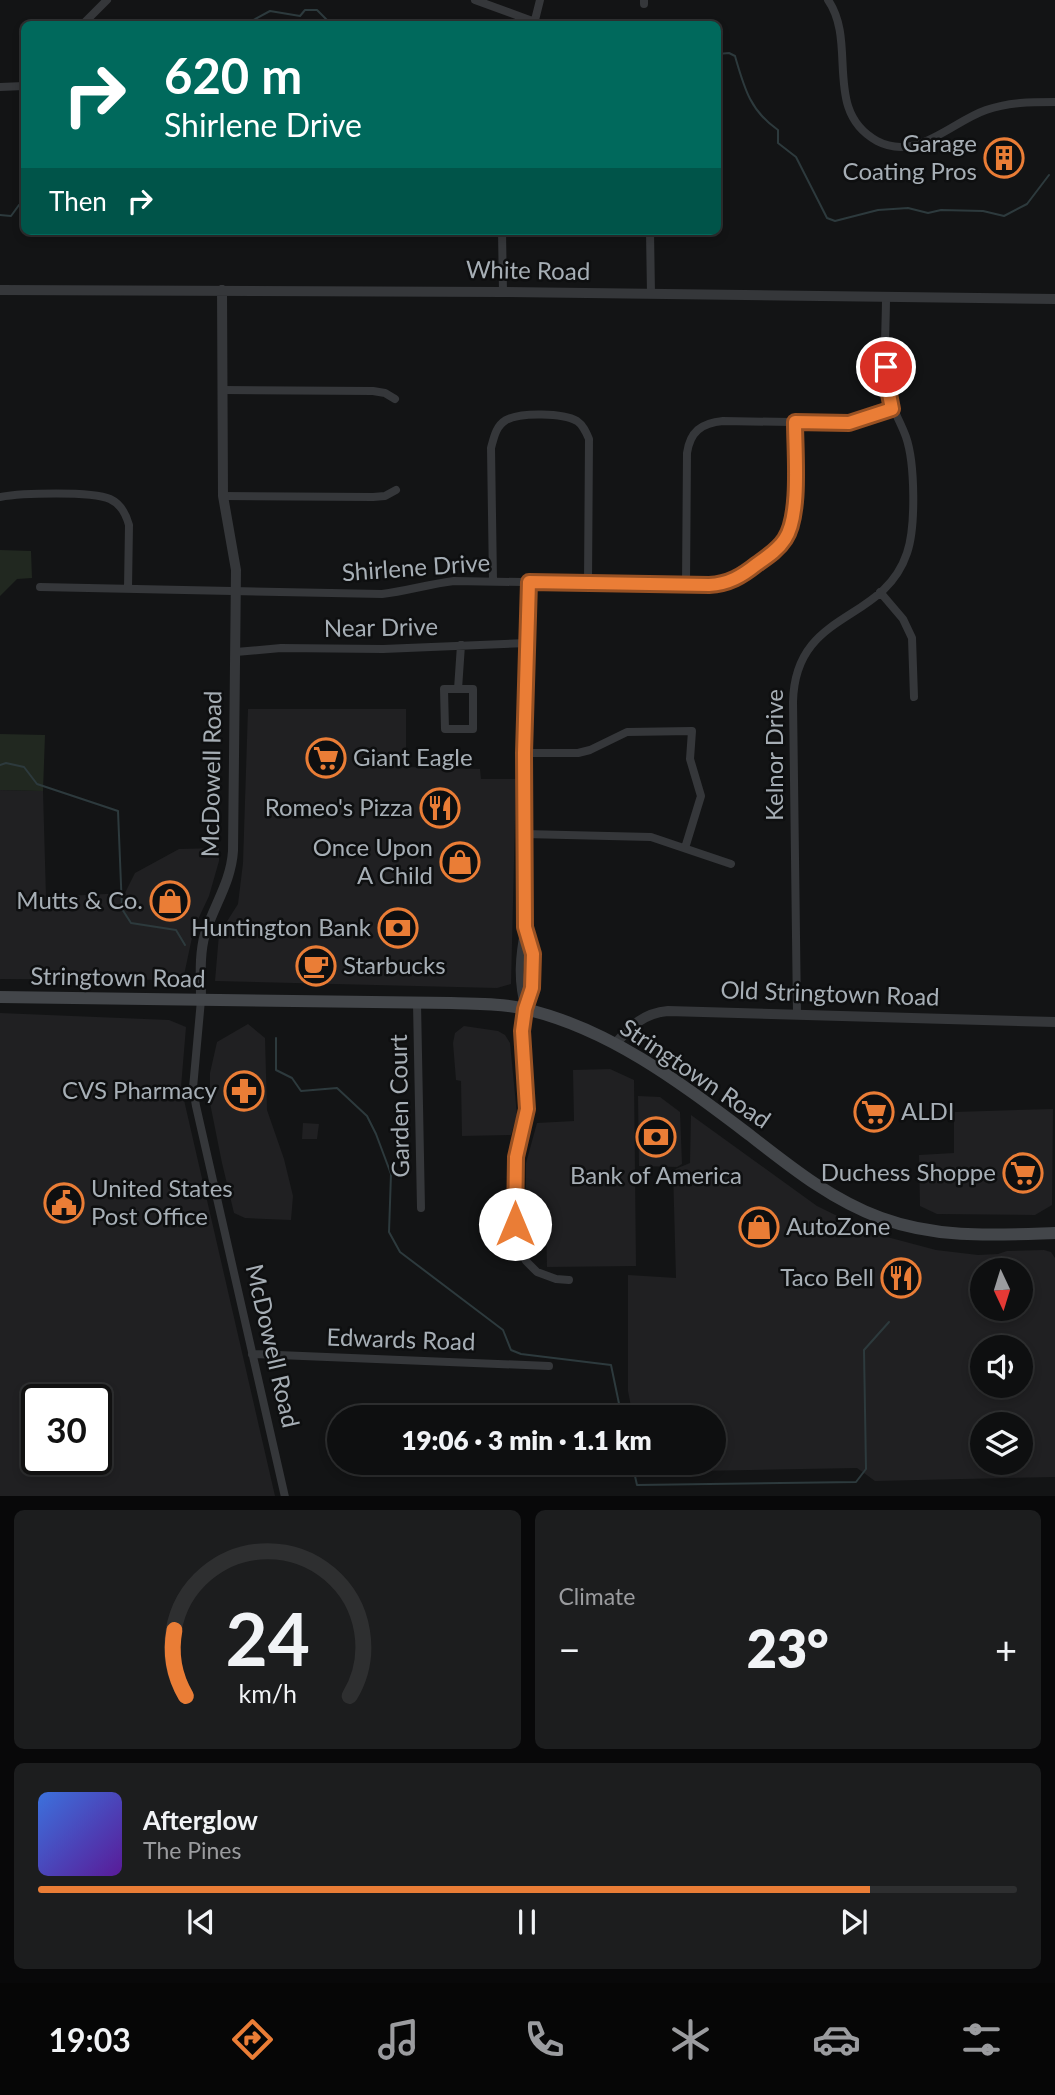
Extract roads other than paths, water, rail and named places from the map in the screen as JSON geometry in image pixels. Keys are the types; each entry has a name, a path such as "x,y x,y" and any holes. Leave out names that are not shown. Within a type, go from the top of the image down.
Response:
{"main road":[{"name":"Stringtown Road","path":"0,997 417,1003 493,1005 525,1009 583,1027 616,1043 669,1078 816,1185 860,1210 896,1223 939,1233 1055,1233"}],"street":[{"path":"86,21 107,0"},
{"path":"475,0 529,21"},
{"path":"535,21 540,0"},
{"path":"828,0 839,25 846,104 862,130 877,141 895,146 914,146 933,139 984,111 1005,105 1055,102"},
{"path":"0,87 21,86"},
{"path":"502,235 503,292"},
{"path":"650,235 651,294"},
{"name":"White Road","path":"0,290 503,292 1055,299"},
{"name":"McDowell Road","path":"222,290 223,496 235,561 236,592 232,864 227,885 205,934 193,1088 285,1496"},
{"name":"Kelnor Drive","path":"797,1014 793,715 795,677 803,655 818,637 880,592 900,570 908,551 912,528 912,465 906,437 892,409 887,384 886,297"},
{"path":"223,390 373,391 395,399"},
{"path":"686,584 687,453 694,432 710,422 849,423 892,409"},
{"path":"493,581 491,448 495,432 507,420 516,416 541,415 575,420 589,439 588,583"},
{"name":"Shirlene Drive","path":"40,587 382,594 454,581 718,585 735,580 785,540 793,522 795,422"},
{"path":"223,496 373,497 385,496 396,490"},
{"path":"0,497 92,496 109,498 117,503 123,509 129,525 128,588"},
{"path":"525,1009 519,987 520,953 525,927 524,753 529,582"},
{"path":"880,592 903,619 912,638 914,697"},
{"name":"Near Drive","path":"236,652 281,648 383,649 527,643"},
{"path":"458,689 461,645"},
{"path":"444,689 458,689 472,689 473,729 444,729 444,689"},
{"path":"524,753 579,753 627,732 692,731 690,759 701,796 685,848"},
{"path":"524,834 641,836 731,864"},
{"path":"525,927 533,954 532,988 522,1031 527,1109 516,1157 516,1239 526,1261 537,1272 556,1279 569,1280"},
{"name":"Garden Court","path":"417,1003 421,1209"},
{"name":"Old Stringtown Road","path":"616,1043 637,1021 657,1012 1055,1022"},
{"name":"Edwards Road","path":"252,1354 549,1366"}],"waterway":[{"path":"252,21 270,11 300,16 305,10 317,10 327,20 354,21"},
{"path":"721,54 735,56 754,106 768,123 778,130 778,143 796,157 827,218 835,221 878,210 908,208 928,213 941,210 983,211 1004,216 1027,204 1049,175"},
{"path":"0,215 11,216 21,204"},
{"path":"0,765 6,763 24,767 37,784 118,811 122,909 131,923 176,930 185,945"},
{"path":"276,1038 276,1070 292,1078 301,1091 337,1088 367,1116 391,1174 389,1232 400,1252 503,1330 511,1350 521,1354 611,1365 619,1405"},
{"path":"635,1475 637,1485 856,1482 866,1469 864,1350 889,1322"}],"place":[{"name":"Garage Coating Pros","path":"1004,158"},
{"name":"Giant Eagle","path":"326,758"},
{"name":"Romeo's Pizza","path":"440,808"},
{"name":"Once Upon A Child","path":"460,862"},
{"name":"Mutts & Co.","path":"170,901"},
{"name":"Huntington Bank","path":"398,928"},
{"name":"Starbucks","path":"316,966"},
{"name":"CVS Pharmacy","path":"244,1091"},
{"name":"ALDI","path":"874,1112"},
{"name":"Bank of America","path":"656,1137"},
{"name":"Duchess Shoppe","path":"1023,1173"},
{"name":"United States Post Office","path":"64,1203"},
{"name":"AutoZone","path":"759,1227"},
{"name":"Taco Bell","path":"901,1278"}]}
